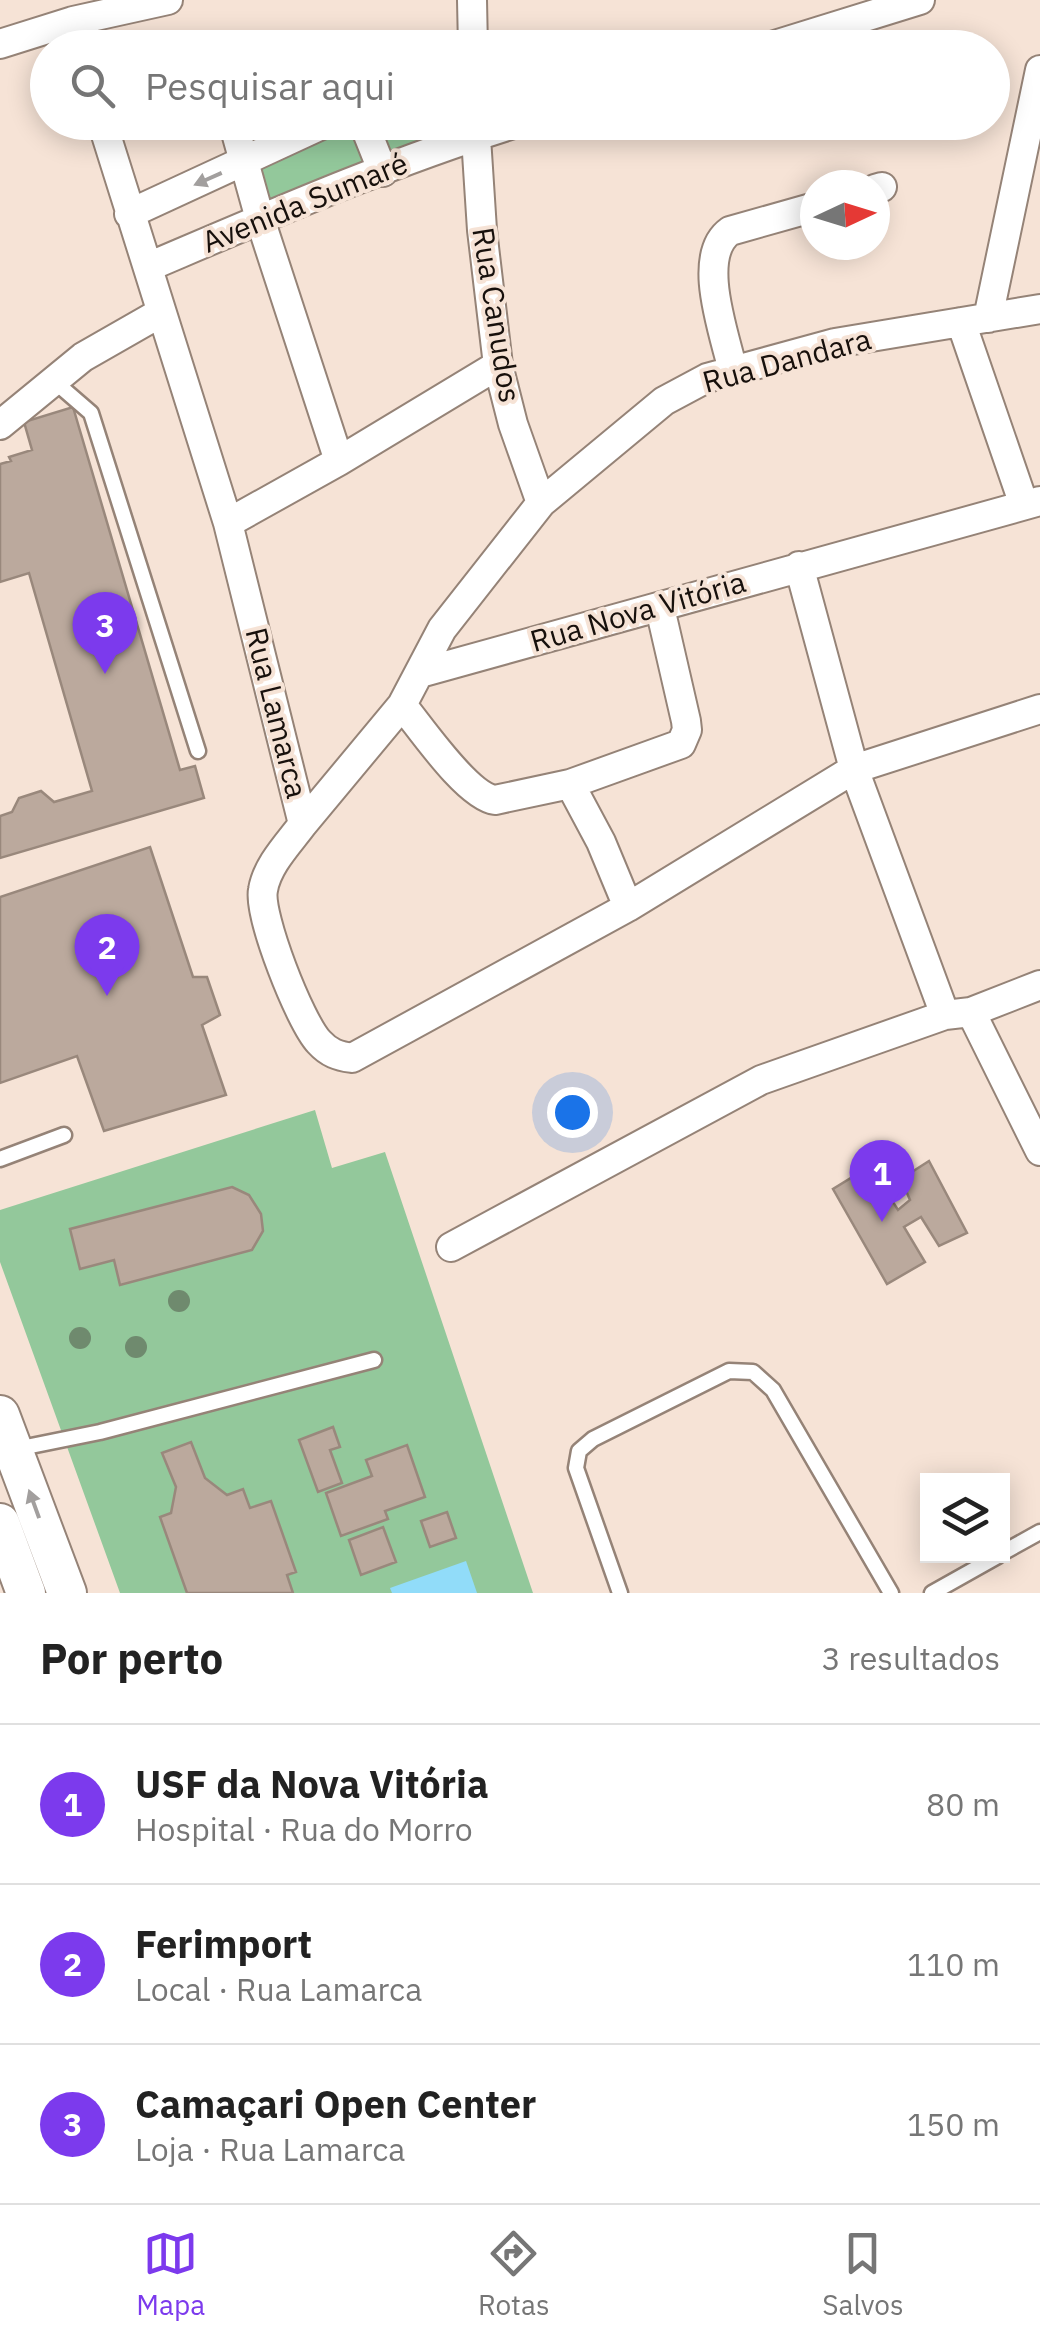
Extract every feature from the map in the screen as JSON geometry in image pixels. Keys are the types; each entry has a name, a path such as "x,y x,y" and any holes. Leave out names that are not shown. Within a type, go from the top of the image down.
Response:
{"street":[{"path":"88,30 168,0"},
{"path":"472,0 473,30"},
{"path":"823,30 920,0"},
{"path":"0,44 30,40"},
{"path":"1032,503 975,320 1040,70"},
{"name":"Rua Lamarca","path":"107,140 228,523 303,824 263,885 261,901 266,922 310,1032 336,1056 352,1058 628,907 854,769 1040,709"},
{"path":"238,140 339,462"},
{"path":"129,214 291,140"},
{"path":"370,140 383,172"},
{"name":"Avenida Sumaré","path":"148,267 383,172 451,140"},
{"name":"Rua Canudos","path":"476,140 498,365 541,503"},
{"path":"733,371 712,275 714,254 722,237 730,231 800,210"},
{"name":"Rua Dandara","path":"420,673 442,629 541,503 664,401 706,378 835,343 1040,309"},
{"path":"0,426 83,357 160,313"},
{"path":"228,523 339,462 498,365"},
{"name":"Rua Nova Vitória","path":"420,673 1032,503"},
{"path":"799,566 854,769 958,1013 1040,1150"},
{"path":"402,705 485,798 510,799 570,784 680,744 685,738 684,710 660,608"},
{"path":"303,824 402,705 420,673"},
{"path":"570,784 601,842 628,907"},
{"path":"450,1247 761,1080 1040,985"},
{"path":"7,1432 66,1593"},
{"path":"0,1523 26,1593"}],"lane":[{"path":"54,381 91,413 198,751"},
{"path":"0,1159 64,1135"},
{"path":"7,1432 100,1432 374,1360"},
{"path":"620,1593 576,1468 579,1451 592,1439 729,1371 753,1372 773,1390 890,1593"},
{"path":"1010,1548 1040,1532"},
{"path":"932,1593 984,1563"}],"green space":[{"path":"319,140 437,140 266,207 255,168"},
{"path":"315,1110 332,1168 385,1152 533,1593 120,1593 0,1262 0,1210"}],"water":[{"path":"466,1561 477,1593 392,1593 390,1588"}],"building":[{"path":"73,407 180,770 195,766 204,798 0,858 0,816 12,812 19,798 41,791 54,802 92,791 29,573 0,582 0,464 32,450 24,422"},
{"path":"150,847 193,977 207,977 220,1015 202,1025 226,1095 104,1131 77,1056 0,1083 0,897"},
{"path":"929,1161 967,1233 939,1246 921,1217 904,1227 925,1262 887,1284 833,1189 859,1173 866,1184 877,1177 898,1210 910,1200 901,1179"},
{"path":"232,1187 249,1195 261,1214 263,1231 252,1250 120,1285 114,1260 80,1269 70,1229"},
{"path":"333,1427 340,1447 330,1450 342,1483 318,1492 299,1440"},
{"path":"191,1442 205,1478 227,1495 243,1489 250,1508 271,1501 296,1572 287,1575 293,1593 187,1593 160,1517 171,1513 176,1487 162,1453"},
{"path":"407,1445 425,1497 385,1511 388,1519 341,1536 326,1493 372,1476 366,1460"},
{"path":"447,1512 456,1538 430,1547 421,1521"},
{"path":"383,1527 396,1562 361,1575 349,1540"}],"place":[{"name":"Camaçari Open Center","path":"105,674"},
{"name":"Ferimport","path":"107,996"},
{"name":"USF da Nova Vitória","path":"882,1222"}]}
